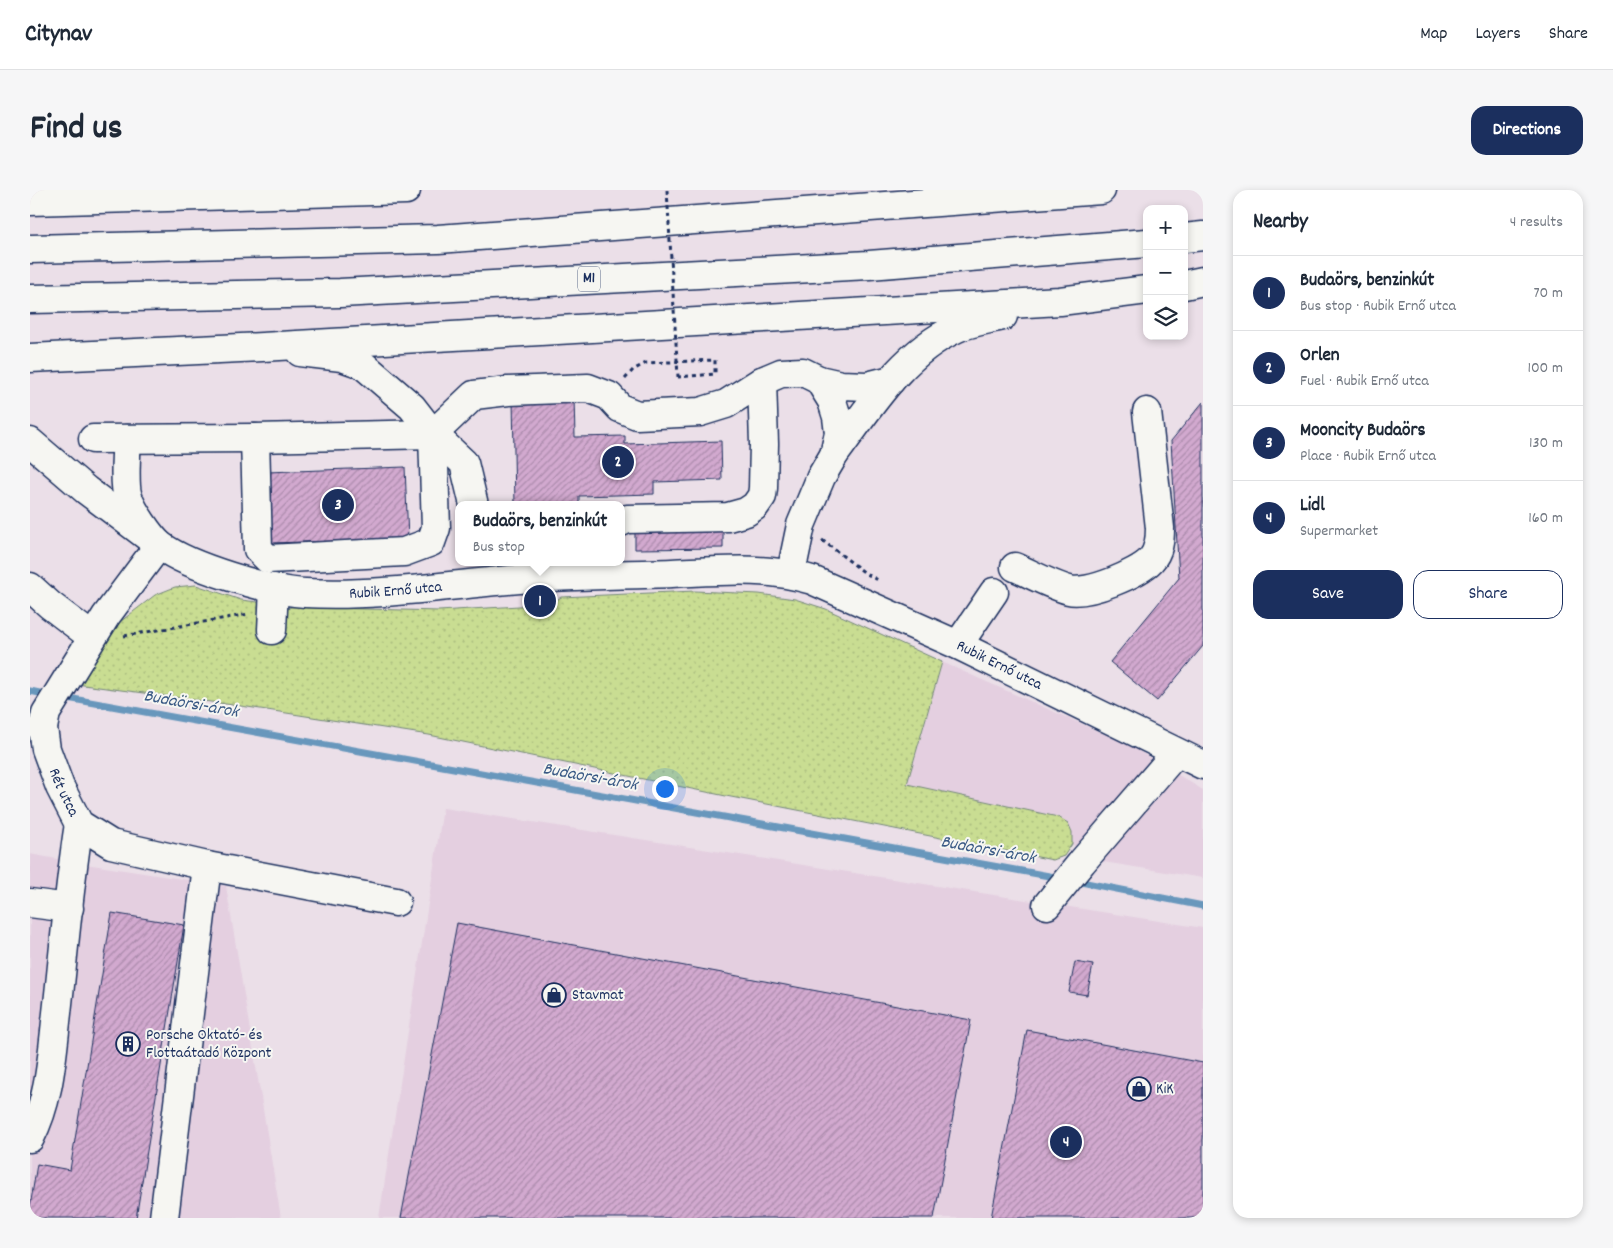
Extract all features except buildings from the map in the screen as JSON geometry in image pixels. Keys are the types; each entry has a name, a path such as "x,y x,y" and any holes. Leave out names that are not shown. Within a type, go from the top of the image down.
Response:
{"main road":[{"path":"30,201 406,190"},
{"path":"30,249 438,239 1101,190"},
{"path":"30,197 76,199"},
{"path":"1188,238 1203,236"},
{"name":"M1","path":"30,299 350,292 869,265 1143,242"},
{"path":"1188,284 1203,282"},
{"path":"30,358 262,347 1060,301 1143,291"},
{"path":"791,573 801,525 821,477 834,455 891,380 924,347 956,328 1060,301"},
{"path":"262,347 342,357 362,364 412,408 433,434 464,463 473,501"},
{"path":"93,439 433,434 474,395 508,391 588,388 610,396 620,408 637,415 700,412 726,404 762,381 781,373 803,372 819,380 842,385 867,386 891,380"},
{"path":"819,380 832,401 837,417 839,433 834,455"},
{"path":"625,520 728,518 746,512 755,506 762,496 764,444 762,381"},
{"path":"1015,567 1070,590 1086,589 1139,571 1152,560 1159,546 1160,528 1147,412"},
{"path":"255,438 258,549 268,558 404,552 431,542 436,528 433,434"},
{"path":"127,439 127,496 143,525 159,545"},
{"path":"30,442 86,490 159,545"},
{"name":"Rubik Ernő utca","path":"159,545 181,558 211,570 273,609 302,593 338,594 538,577 742,571 791,573 812,580 958,645 1203,765"},
{"name":"Rét utca","path":"159,545 106,616 46,713 43,728 46,749 60,787 79,824 111,844 219,868 396,902"},
{"path":"30,587 92,637"},
{"path":"958,645 994,592"},
{"path":"1047,906 1176,752"},
{"path":"30,1138 48,1088 73,862 79,824"},
{"path":"164,1218 219,868"},
{"path":"30,904 69,908"}],"path":[{"path":"610,396 633,370 646,363 714,360 715,374 678,377 667,190"},
{"path":"92,637 100,640 273,609"}],"shaded area":[{"path":"942,662 1129,745 1203,790 1203,878 1091,860 1072,844 1072,832 1068,823 1058,817 907,784"},
{"path":"443,808 1203,928 1203,1218 379,1218"},
{"path":"30,854 226,886 281,1218 30,1218"}],"green space":[{"path":"196,585 241,600 266,603 285,610 291,607 439,611 551,604 561,597 695,591 759,594 795,599 826,609 942,662 907,784 1058,817 1068,823 1072,832 1072,844 1064,856 1053,860 429,735 241,706 76,684 116,625 155,595 175,587"}],"waterway":[{"name":"Budaörsi-árok","path":"30,691 49,695"},
{"name":"Budaörsi-árok","path":"62,697 1060,878"},
{"name":"Budaörsi-árok","path":"1076,881 1203,906"}],"place":[{"name":"Orlen","path":"618,462"},
{"name":"Mooncity Budaörs","path":"338,505"},
{"name":"Budaörs, benzinkút","path":"540,601"},
{"name":"Stavmat","path":"554,995"},
{"name":"Porsche Oktató- és Flottaátadó Központ","path":"128,1044"},
{"name":"KiK","path":"1139,1089"},
{"name":"Lidl","path":"1066,1142"}]}
